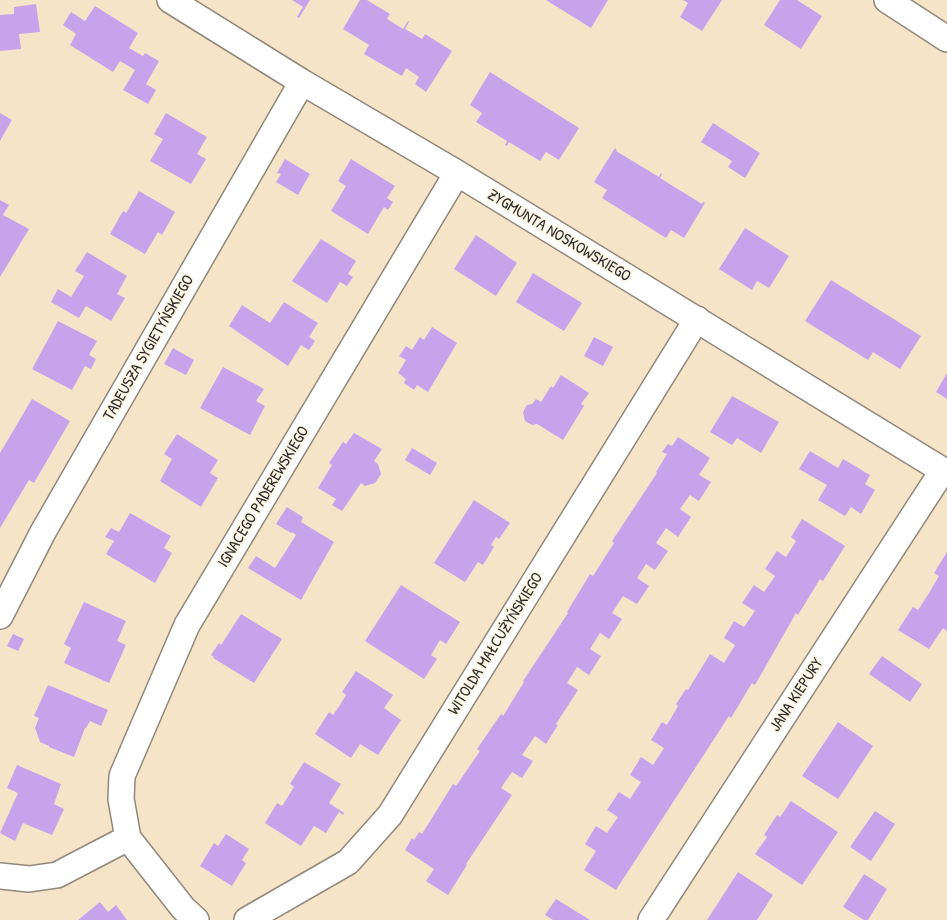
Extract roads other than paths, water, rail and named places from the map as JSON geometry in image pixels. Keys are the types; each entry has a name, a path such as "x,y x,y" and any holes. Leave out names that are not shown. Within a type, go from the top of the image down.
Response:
{"street":[{"name":"ZYGMUNTA NOSKOWSKIEGO","path":"170,0 302,82 457,173 945,472"},
{"path":"887,0 947,39"},
{"name":"TADEUSZA SYGIETYŃSKIEGO","path":"0,616 43,532 302,82"},
{"name":"IGNACEGO PADEREWSKIEGO","path":"128,838 121,798 122,776 187,625 457,173"},
{"name":"WITOLDA MAŁCUŻYŃSKIEGO","path":"247,920 348,862 390,816 696,320"},
{"name":"JANA KIEPURY","path":"651,920 945,472"},
{"path":"0,876 29,879 57,875 128,838 183,908 196,920"}]}
